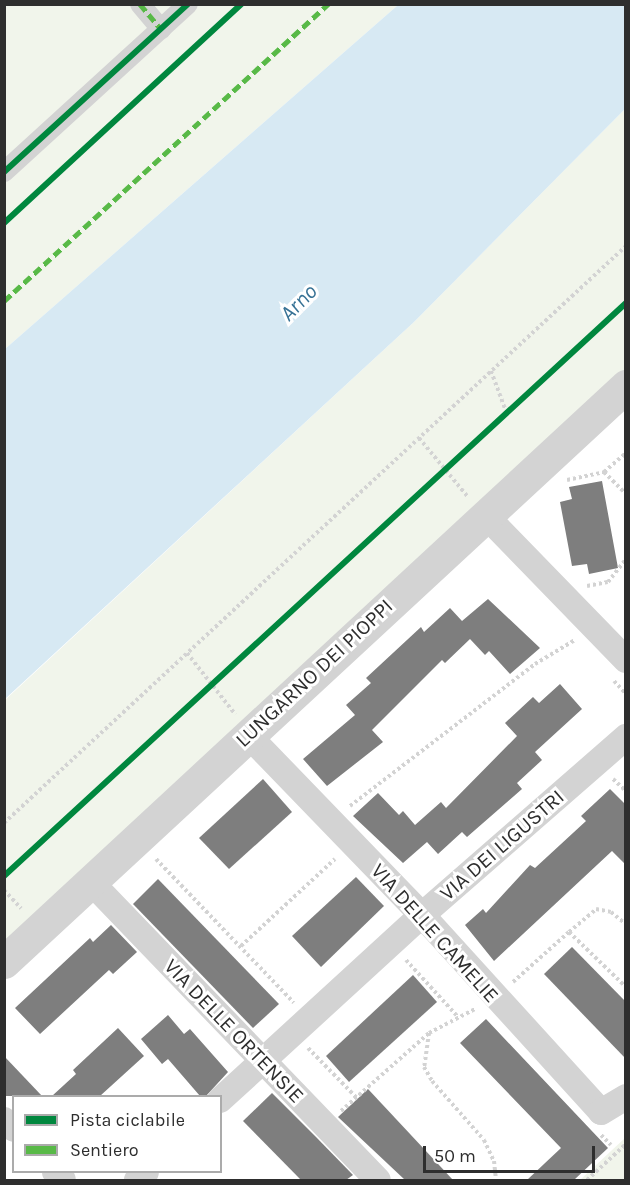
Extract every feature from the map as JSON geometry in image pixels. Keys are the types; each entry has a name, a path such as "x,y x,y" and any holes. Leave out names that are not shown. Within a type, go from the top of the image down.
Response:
{"street":[{"path":"140,4 160,29"},
{"path":"4,171 188,4"},
{"name":"LUNGARNO DEI PIOPPI","path":"4,962 136,839 244,727 485,516 626,386"},
{"path":"485,516 626,660"},
{"name":"VIA DELLE CAMELIE","path":"244,727 330,821 422,915 601,1112 626,1097"},
{"name":"VIA DEI LIGUSTRI","path":"222,1098 422,915 626,737"},
{"name":"VIA DELLE ORTENSIE","path":"90,881 378,1180"}],"path":[{"path":"4,823 626,246"},
{"path":"491,372 507,414"},
{"path":"500,422 516,406"},
{"path":"419,438 445,473"},
{"path":"556,488 566,480 604,472 626,453"},
{"path":"437,481 453,465"},
{"path":"604,472 626,494"},
{"path":"560,591 608,582 626,559"},
{"path":"330,821 560,645 598,631"},
{"path":"187,653 211,688 244,727"},
{"path":"202,696 220,680"},
{"path":"136,839 309,1018"},
{"path":"241,946 352,843"},
{"path":"325,1125 429,1033 495,998 596,909 611,912 626,924"},
{"path":"569,932 626,987"},
{"path":"401,955 458,1017"},
{"path":"429,1033 424,1067 432,1082 484,1140 494,1161 496,1180"},
{"path":"304,1044 356,1097"},
{"path":"586,1180 626,1144"}],"shaded area":[{"path":"4,5 398,5 5,349"},
{"path":"625,109 625,370 5,944 5,700 414,322"},
{"path":"625,1138 625,1180 580,1180 611,1151"}],"water":[{"name":"Arno","path":"398,5 625,5 625,109 414,322 5,699 5,349"}],"building":[{"path":"602,481 618,568 589,574 587,564 572,566 560,502 572,499 569,487"},
{"path":"488,599 540,648 510,674 489,651 485,655 470,639 445,663 442,660 372,730 383,742 327,786 303,759 355,715 346,705 371,683 366,678 421,627 424,632 450,608 462,621"},
{"path":"560,684 582,709 535,752 542,760 517,783 522,789 467,837 462,832 438,854 427,842 403,863 353,816 378,793 399,815 403,811 415,825 441,802 446,808 517,736 505,723 533,697 539,703"},
{"path":"263,779 292,812 229,869 199,838"},
{"path":"610,789 626,805 626,865 612,851 494,961 465,925 483,909 486,913 530,865 535,868 586,821 581,816"},
{"path":"356,877 384,906 321,967 292,936"},
{"path":"158,879 279,1004 253,1028 133,904"},
{"path":"111,925 137,952 113,974 109,970 40,1034 15,1008 90,938 93,942"},
{"path":"572,947 626,1002 626,1059 544,974"},
{"path":"413,975 437,1002 349,1082 326,1056"},
{"path":"168,1015 184,1034 190,1029 228,1072 207,1095 199,1095 168,1059 162,1064 141,1039"},
{"path":"486,1019 608,1148 574,1180 527,1180 561,1148 460,1043"},
{"path":"118,1028 144,1056 101,1095 53,1095 76,1074 73,1070"},
{"path":"4,1056 41,1095 4,1096"},
{"path":"368,1089 453,1180 405,1180 338,1117"},
{"path":"272,1093 353,1175 346,1180 301,1180 243,1121"}],"marked path":[{"path":"140,4 161,29"},
{"path":"4,301 328,4"}],"cycle path":[{"path":"4,172 188,4"},
{"path":"4,223 241,4"},
{"path":"4,876 626,303"}]}
